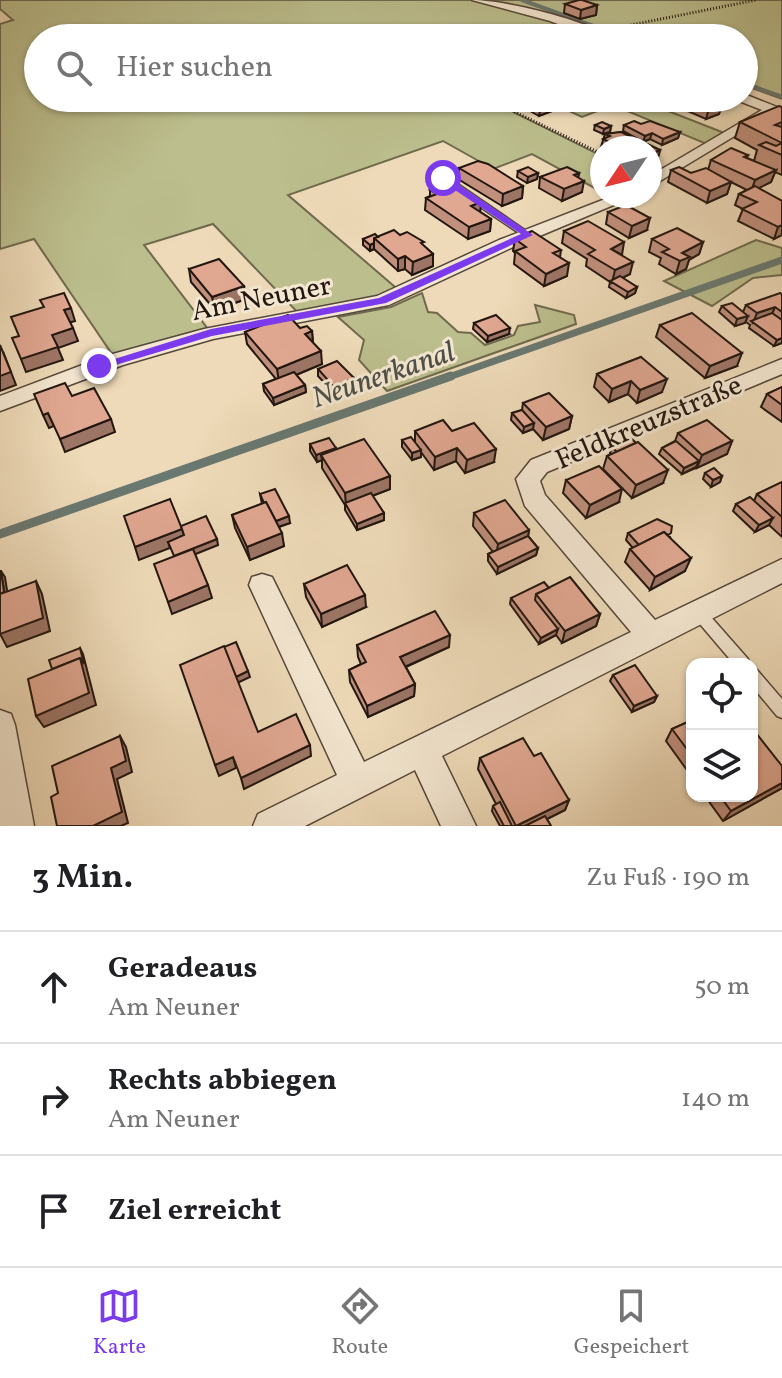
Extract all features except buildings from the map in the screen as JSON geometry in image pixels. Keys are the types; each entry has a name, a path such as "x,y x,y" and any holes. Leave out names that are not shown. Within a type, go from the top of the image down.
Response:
{"street":[{"path":"477,0 559,24"},
{"path":"758,104 777,112"},
{"path":"662,175 777,112"},
{"name":"Am Neuner","path":"0,404 107,363 211,333 382,301 528,235 597,208"},
{"name":"Feldkreuzstraße","path":"651,635 534,499 528,479 539,466 782,366"},
{"path":"270,826 782,570"},
{"path":"262,585 357,782"},
{"path":"0,725 17,826"},
{"path":"422,750 459,826"}],"lane":[{"path":"443,178 528,235"},
{"path":"698,612 738,658"},
{"path":"758,682 782,711"}],"path":[{"path":"652,24 756,0"},
{"path":"515,112 590,148"}],"green space":[{"path":"0,0 477,0 487,3 481,0 782,0 782,99 758,90 758,24 24,24 24,112 513,112 590,150 590,185 532,154 493,169 443,141 288,195 402,293 302,317 213,224 144,245 211,333 116,360 34,239 0,249 0,24 13,20 0,9"},
{"path":"571,112 595,112 582,117"},
{"path":"630,112 671,112 727,134 709,145"},
{"path":"756,240 782,248 782,275 753,278 712,306 664,281"},
{"path":"422,293 428,312 437,313 458,332 471,333 485,345 514,335 518,326 540,322 535,305 574,315 576,324 387,391 359,360 364,340 338,317 391,307"}],"waterway":[{"path":"522,0 588,24"},
{"path":"758,88 782,97"},
{"name":"Neunerkanal","path":"446,378 782,260"},
{"name":"Neunerkanal","path":"0,534 451,376"}],"route":[{"path":"99,366 211,333 382,301 528,235 443,178"}]}
